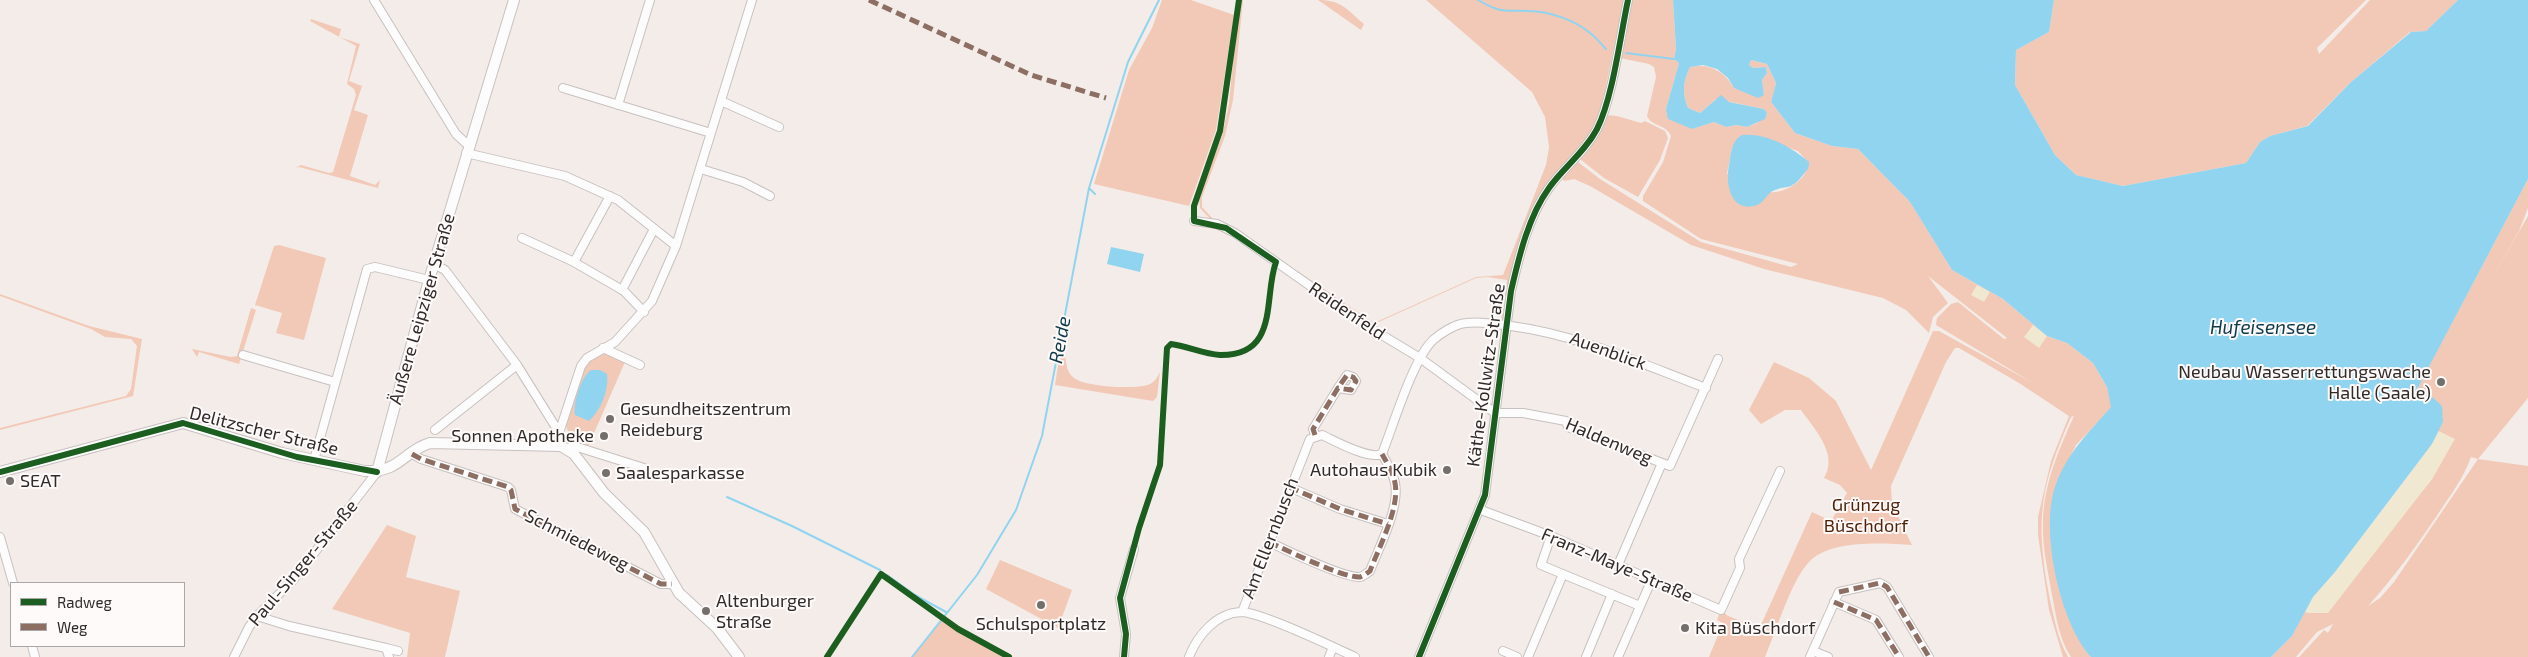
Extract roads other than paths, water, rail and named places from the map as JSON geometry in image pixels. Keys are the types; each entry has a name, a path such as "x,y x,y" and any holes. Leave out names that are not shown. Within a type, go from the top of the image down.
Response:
{"main road":[{"name":"Äußere Leipziger Straße","path":"376,472 429,280 514,0"},
{"name":"Delitzscher Straße","path":"0,472 182,423 314,460 376,472"},
{"path":"376,472 391,467 424,445 437,442 564,448 581,462 604,493 644,532 672,584 684,598 717,628 738,657"}],"street":[{"path":"374,0 456,134 468,150 565,176 610,196 618,200 676,246"},
{"path":"618,105 650,0"},
{"path":"560,434 581,366 587,358 615,342 652,301 676,246 752,0"},
{"name":"Käthe-Kollwitz-Straße","path":"1419,657 1481,510 1485,495 1511,291 1518,262 1536,212 1548,190 1591,139 1597,129 1605,105 1628,0"},
{"path":"563,88 711,133"},
{"path":"720,101 779,127"},
{"path":"701,169 743,182 770,196"},
{"path":"574,262 610,196"},
{"name":"Reidenfeld","path":"1194,221 1216,224 1235,233 1367,326 1420,358 1495,412"},
{"path":"622,290 654,228"},
{"path":"522,238 574,262 622,290 644,312"},
{"path":"434,264 445,270 516,366 560,434 564,448 574,446 644,468"},
{"path":"314,460 367,269 376,266 429,280"},
{"name":"Auenblick","path":"1420,358 1432,340 1464,323 1507,325 1568,336 1706,388"},
{"path":"603,348 640,365"},
{"path":"243,355 336,382"},
{"path":"1269,542 1324,566 1359,577 1370,571 1388,524 1395,497 1395,483 1382,454 1420,358"},
{"path":"1618,565 1662,463 1670,466 1718,359"},
{"path":"435,430 516,366"},
{"name":"Am Ellernbusch","path":"1242,612 1290,487 1310,439 1315,435 1313,429 1338,388"},
{"name":"Haldenweg","path":"1495,412 1522,413 1566,421 1568,427 1662,463"},
{"path":"1315,435 1322,435 1373,456 1382,454"},
{"name":"Schmiedeweg","path":"412,454 421,459 508,487 511,490 515,509 661,584 672,584"},
{"name":"Franz-Maye-Straße","path":"1481,510 1551,536 1721,610 1740,568 1739,559 1780,470"},
{"name":"Paul-Singer-Straße","path":"234,657 249,627 257,616 294,578 376,472"},
{"path":"1290,487 1340,509 1388,524"},
{"path":"1551,536 1540,562 1563,574 1640,606"},
{"path":"0,537 14,582"},
{"path":"1124,657 1126,634 1120,598 1134,549"},
{"path":"1528,657 1563,574"},
{"path":"1618,657 1652,579"},
{"path":"1828,657 1811,654 1839,592 1880,583 1887,587 1926,656"},
{"path":"1586,657 1612,594"},
{"path":"1834,602 1876,620 1899,657"},
{"path":"1199,657 1189,656 1198,638 1223,617 1242,612 1265,619 1355,657"},
{"path":"257,616 289,626 398,651"},
{"path":"1329,657 1333,647"},
{"path":"386,648 389,657"},
{"path":"1503,651 1517,657"}],"water":[{"name":"Hufeisensee","path":"1673,0 2054,0 2049,32 2016,50 2015,85 2055,155 2076,175 2123,186 2246,163 2260,142 2270,136 2308,126 2351,82 2411,32 2426,31 2458,0 2528,0 2528,179 2413,397 2429,394 2442,406 2443,422 2432,444 2335,572 2313,597 2292,636 2271,657 2091,657 2080,642 2062,600 2056,576 2050,527 2051,506 2055,487 2065,464 2079,444 2111,407 2107,387 2093,363 2067,343 2047,336 2003,299 1952,270 1910,202 1858,149 1832,146 1795,133 1771,102 1776,83 1767,64 1751,60 1749,65 1753,68 1766,67 1767,73 1762,80 1764,95 1758,98 1734,88 1728,78 1717,69 1703,65 1690,67 1684,88 1688,108 1700,113 1721,95 1729,102 1764,109 1767,113 1765,119 1747,127 1737,125 1726,127 1714,122 1692,129 1668,119 1666,109 1679,63 1674,59 1676,49"},
{"path":"1742,135 1760,136 1778,142 1809,162 1809,166 1798,181 1791,186 1776,189 1757,205 1748,207 1741,205 1736,201 1729,188 1728,173 1732,148"},
{"path":"1111,247 1144,254 1140,272 1107,264"},
{"path":"591,370 600,370 607,374 607,387 597,411 589,421 575,415 575,410 581,384 587,373"}],"waterway":[{"name":"Reide","path":"912,657 977,575 1016,510 1042,436 1089,188 1128,62 1159,0"},
{"path":"1478,0 1498,9 1536,11 1561,17 1584,28 1606,49"},
{"path":"1626,53 1674,59"},
{"name":"Reide","path":"1089,188 1095,194"},
{"path":"727,497 792,526 880,570"},
{"path":"887,575 915,595 946,612"},
{"path":"936,613 943,618"}],"place":[{"name":"Neubau Wasserrettungswache Halle (Saale)","path":"2441,382"},
{"name":"Gesundheitszentrum Reideburg","path":"610,419"},
{"name":"Sonnen Apotheke","path":"604,436"},
{"name":"Autohaus Kubik","path":"1447,470"},
{"name":"Saalesparkasse","path":"606,473"},
{"name":"SEAT","path":"10,481"},
{"name":"Schulsportplatz","path":"1041,605"},
{"name":"Altenburger Straße","path":"706,611"},
{"name":"Kita Büschdorf","path":"1685,628"}],"park label":[{"name":"Grünzug Büschdorf","path":"1866,515"}]}
